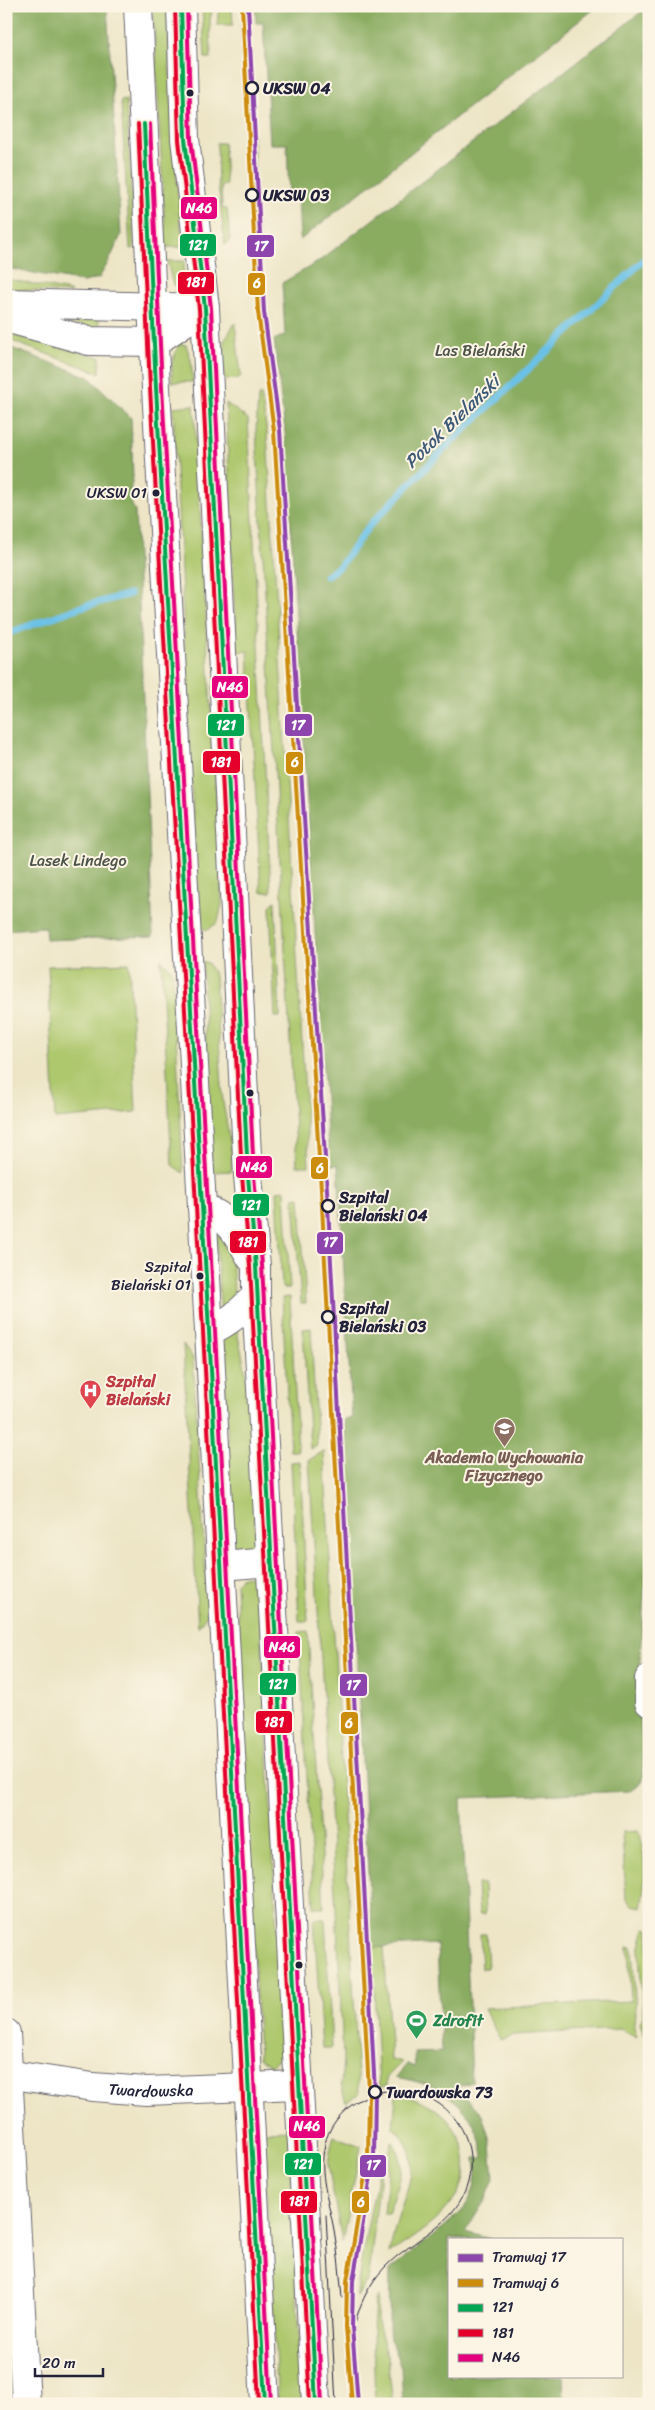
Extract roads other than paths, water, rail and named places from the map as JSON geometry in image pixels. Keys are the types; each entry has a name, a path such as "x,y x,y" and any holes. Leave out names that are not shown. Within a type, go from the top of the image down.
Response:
{"main road":[{"path":"138,6 265,2404"},
{"path":"181,6 185,139 205,308 248,1176 256,1266 270,1562 316,2404"},
{"path":"6,303 205,308"},
{"path":"6,318 89,341 155,342 205,308"},
{"path":"202,1207 216,1213 232,1225 256,1266"},
{"path":"209,1331 222,1326 235,1317 256,1296"},
{"path":"222,1566 270,1562"},
{"path":"649,1679 649,1702"},
{"path":"6,2033 26,2404"},
{"name":"Twardowska","path":"8,2074 93,2087 146,2091 298,2085"}],"waterway":[{"name":"Potok Bielański","path":"326,576 340,566 369,526 447,446 649,255"},
{"name":"Potok Bielański","path":"6,634 81,607 130,594"}],"tram line":[{"name":"6","path":"242,6 258,312 274,431 322,1206 369,2092 368,2159 347,2281 346,2327 352,2404"},
{"name":"17","path":"248,6 264,312 280,430 328,1206 375,2092 374,2159 353,2281 352,2327 358,2404"},
{"path":"342,2298 335,2238 323,2177 323,2155 326,2138 334,2123 349,2107 371,2095 394,2090 416,2093 436,2102 453,2116 464,2135 470,2157 468,2182 463,2197 455,2209 433,2230 396,2257 379,2274 364,2298 353,2334"},
{"path":"326,2215 336,2404"}],"place":[{"name":"UKSW 04","path":"252,88"},
{"name":"UKSW 03","path":"252,195"},
{"name":"UKSW 01","path":"156,493"},
{"name":"Szpital Bielański 04","path":"328,1206"},
{"name":"Szpital Bielański 01","path":"200,1276"},
{"name":"Szpital Bielański 03","path":"328,1317"},
{"name":"Szpital Bielański","path":"90,1409"},
{"name":"Akademia Wychowania Fizycznego","path":"504,1447"},
{"name":"Zdrofit","path":"417,2039"},
{"name":"Twardowska 73","path":"375,2092"}],"park label":[{"name":"Las Bielański","path":"480,350"},
{"name":"Lasek Lindego","path":"78,860"}]}
